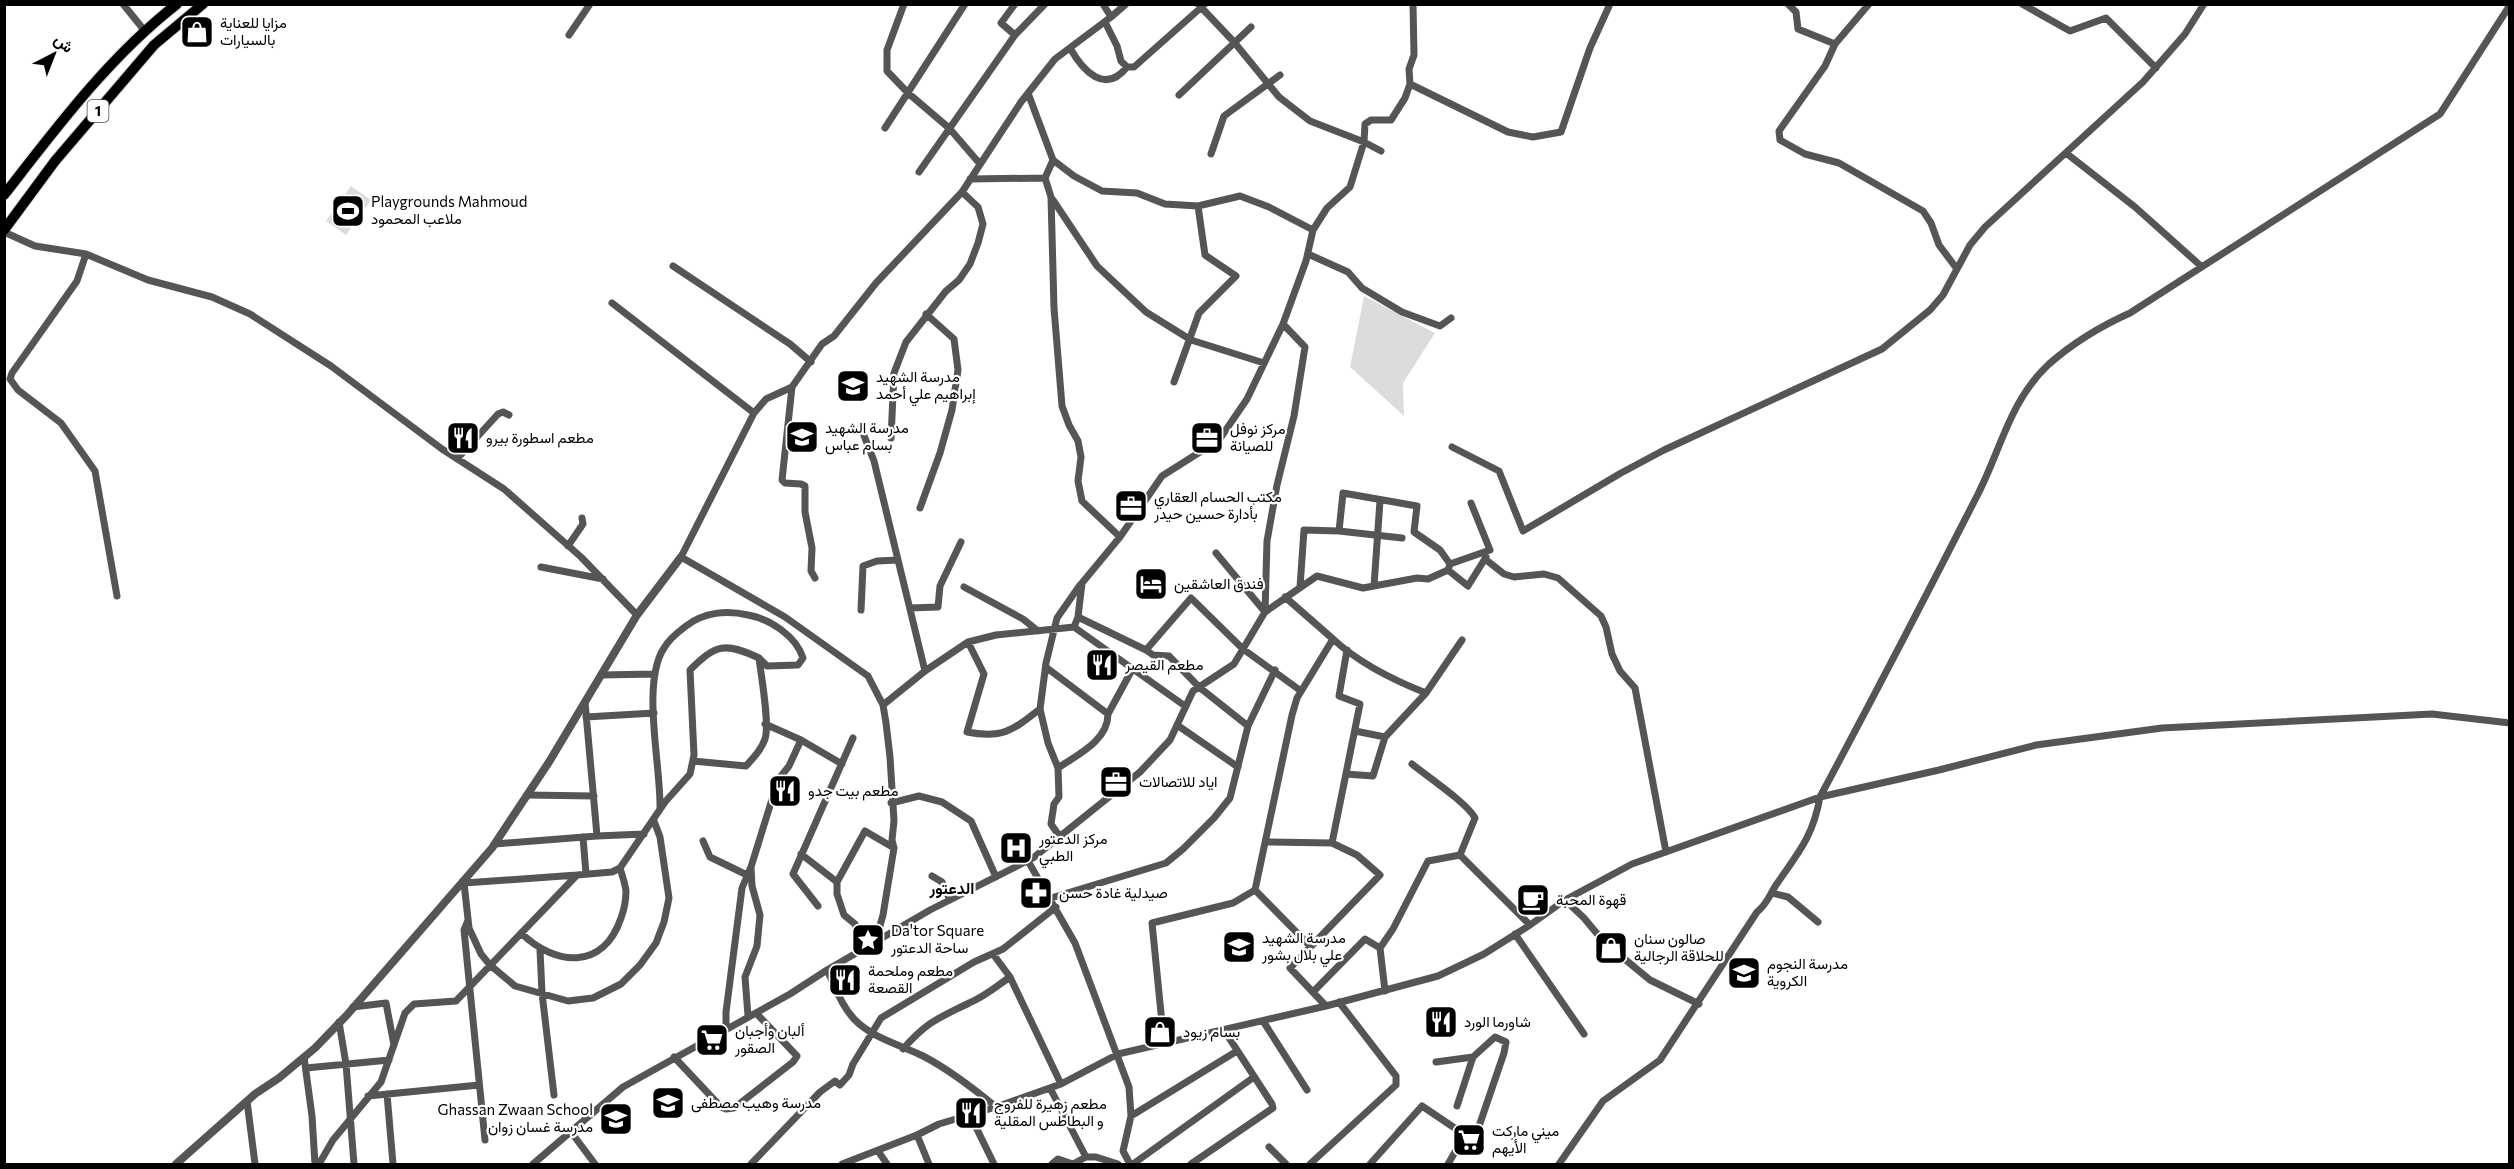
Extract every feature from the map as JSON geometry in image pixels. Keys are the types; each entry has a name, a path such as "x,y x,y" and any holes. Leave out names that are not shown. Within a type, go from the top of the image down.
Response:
{"main road":[{"name":"1","path":"4,195 61,121 144,30 177,4"},
{"name":"1","path":"4,231 55,161 154,45 203,4"},
{"path":"40,148 45,156 55,161"}],"street":[{"path":"123,4 144,30"},
{"path":"569,35 590,4"},
{"path":"904,4 887,50 887,70 908,93 949,128 980,164"},
{"path":"885,128 964,4"},
{"path":"1014,35 1001,23 1015,4"},
{"path":"919,172 1014,35 1045,4"},
{"path":"1103,4 1112,17"},
{"path":"654,821 660,837 669,898 656,943 640,965 621,984 593,998 568,1001 515,986 490,965 481,954 470,928 464,883 493,846 527,795 637,615 681,557 754,413 766,399 792,387 822,345 834,336 876,282 962,192 1055,58 1112,17 1126,4"},
{"path":"1060,837 1051,824 1054,804 1059,797 1058,768 1048,743 1040,709 1057,618 1120,537 1162,476 1219,440 1246,399 1283,324 1308,254 1313,230 1327,208 1350,187 1364,142 1365,124 1371,120 1391,120 1405,98 1410,84 1410,69 1414,55 1413,4"},
{"path":"1410,84 1509,132 1533,137 1561,132 1590,48 1610,4"},
{"path":"1788,4 1796,12 1798,29 1834,44"},
{"path":"1869,4 1834,44 1825,66 1779,131 1780,140 1805,154 1839,163 1923,210 1939,245 1957,269"},
{"path":"2022,4 2070,31 2106,18 2156,68"},
{"path":"1452,447 1499,471 1523,531 1621,472 1882,349 1930,310 1943,295 1970,245 1984,227 2156,68 2185,34 2204,4"},
{"path":"1560,1164 1603,1101 1660,1060 1699,1004 1757,912 1767,904 1772,892 1796,859 1815,822 1820,797 1981,489 2013,410 2049,364 2102,325 2130,313 2440,114 2510,5"},
{"path":"1104,22 1118,46 1121,61 1127,67 1134,67 1201,6 1279,97 1310,121 1381,151"},
{"path":"1179,95 1251,27"},
{"path":"1070,48 1083,67 1094,76 1108,80 1119,77 1127,67"},
{"path":"1211,154 1224,116 1267,82 1280,75"},
{"path":"1029,93 1053,160 1074,176 1102,191 1137,193 1166,204 1198,206 1240,196 1269,207 1313,230"},
{"path":"2066,153 2135,207 2202,267"},
{"path":"1053,160 1045,178 1051,197 1054,308 1062,406 1078,441 1081,458 1078,481 1082,501 1120,537"},
{"path":"970,179 1045,178"},
{"path":"891,438 894,373 906,342 926,314 959,280 970,264 978,243 983,224 978,207 962,192"},
{"path":"1051,197 1097,266 1146,312 1191,340 1264,363"},
{"path":"1174,382 1199,313 1236,276 1205,255 1198,206"},
{"path":"4,231 34,246 86,254 148,279 212,297 250,314 331,366 457,459 504,489 603,579 637,615"},
{"path":"86,254 77,281 10,379 18,390 62,423 95,471 117,596"},
{"path":"1308,254 1348,272 1362,288 1402,312 1440,326 1451,318"},
{"path":"673,266 790,344 811,362"},
{"path":"612,303 754,413"},
{"path":"920,508 940,453 952,410 958,370 954,339 926,314"},
{"path":"1265,612 1267,541 1277,485 1294,416 1305,347 1283,324"},
{"path":"792,387 782,480 788,484 803,484 806,488 805,512 812,548 811,571 814,578"},
{"path":"457,459 498,414 503,412 509,415"},
{"path":"861,428 874,461 925,671"},
{"path":"1340,531 1343,494 1418,506 1414,532 1440,550 1449,567 1468,586 1490,550"},
{"path":"1374,586 1380,501"},
{"path":"1471,503 1490,550"},
{"path":"568,546 583,524 582,518"},
{"path":"1300,586 1304,530 1340,531 1402,538"},
{"path":"910,608 938,607 940,586 962,542"},
{"path":"533,1164 623,1088 756,1013 876,940 1028,861 1060,837 1140,772 1170,740 1193,691 1234,664 1265,612 1300,586 1317,576 1363,588 1417,578 1428,579 1449,567 1490,550"},
{"path":"1216,553 1265,612"},
{"path":"681,557 785,617 868,676 883,705 890,757 894,848 883,915 876,940"},
{"path":"1485,559 1504,574 1514,577 1544,574 1558,578 1601,616 1612,654 1620,671 1635,688 1666,852"},
{"path":"861,610 863,566 877,561 898,560"},
{"path":"541,567 603,579"},
{"path":"1074,627 1078,617 1082,583"},
{"path":"964,587 1023,619 1038,631"},
{"path":"1285,597 1347,650 1399,683 1426,693"},
{"path":"1146,650 1191,598 1243,648 1301,691"},
{"path":"464,883 612,872 620,868 660,809 690,774 693,761 690,670 708,651 735,647 759,658 768,666 798,665 803,658 800,649 790,638 769,622 755,616 730,611 721,612 690,623 663,649 652,692 660,775 660,809"},
{"path":"1078,617 1153,654 1169,656 1199,687 1248,726"},
{"path":"883,705 925,671 968,642 996,636 1074,627 1185,706"},
{"path":"1164,1043 1152,923 1233,903 1255,890 1292,716 1301,691 1333,639"},
{"path":"1346,774 1373,776 1385,737 1426,693 1462,640"},
{"path":"968,642 984,674 967,732 982,735 1011,731 1040,709"},
{"path":"1332,843 1360,704 1339,696 1347,650"},
{"path":"693,761 746,766 757,754 766,736 759,658"},
{"path":"1047,668 1108,714"},
{"path":"1058,768 1102,735 1108,721 1108,714 1133,668"},
{"path":"1051,898 1166,863 1214,818 1230,798 1248,726 1275,670"},
{"path":"601,675 655,674"},
{"path":"585,702 597,836"},
{"path":"586,717 654,713"},
{"path":"842,1164 917,1136 939,1124 1061,1084 1118,1054 1326,1006 1438,976 1484,954 1565,900 1632,864 1820,797 2036,745 2162,728 2432,714 2510,723"},
{"path":"765,724 801,740 842,764"},
{"path":"1177,725 1238,767"},
{"path":"1355,731 1385,737"},
{"path":"818,906 794,874 853,738"},
{"path":"726,1029 726,1012 742,888 751,867 778,780 789,766 801,740"},
{"path":"1412,764 1474,815 1475,819 1460,855"},
{"path":"527,795 594,796"},
{"path":"891,803 919,796 942,802 971,821 996,877"},
{"path":"865,947 855,924 844,915 837,894 837,882 865,831 894,848"},
{"path":"177,1164 248,1101 304,1057 339,1022 493,846 583,837 644,834"},
{"path":"583,837 586,874"},
{"path":"703,841 710,857 747,875"},
{"path":"1267,842 1332,843 1357,855 1380,875 1290,968 1326,1006"},
{"path":"801,854 837,882"},
{"path":"1460,855 1530,925"},
{"path":"1385,991 1380,948 1393,929 1428,861 1460,855"},
{"path":"1028,861 1075,943 1118,1054 1129,1087 1131,1116 1124,1150 1132,1164 1254,1077"},
{"path":"748,1016 745,977 757,946 760,915 752,886 751,867"},
{"path":"521,933 540,950 562,958 585,957 605,946 617,931 624,911 626,890 620,868"},
{"path":"320,1164 333,1140 381,1082 405,1013 414,1004 456,1001 577,875"},
{"path":"932,876 942,882 951,900"},
{"path":"1255,890 1310,946"},
{"path":"1772,892 1788,897 1818,922"},
{"path":"1565,900 1604,942 1650,980 1699,1004"},
{"path":"751,1164 820,1092 835,1081 840,1085 849,1075 853,1064 882,1018 974,962 1003,949 1056,907"},
{"path":"468,920 464,930 485,1140"},
{"path":"1515,934 1584,1034"},
{"path":"1314,992 1365,939 1380,948"},
{"path":"540,950 542,993 554,1095"},
{"path":"993,954 1010,977 1061,1084"},
{"path":"827,970 854,1020 903,1049 921,1055 966,1082 996,1107"},
{"path":"903,1049 919,1031 933,1020 971,1003 1010,977"},
{"path":"1310,1164 1396,1084 1396,1076 1339,1002"},
{"path":"353,1007 386,1003 394,1047"},
{"path":"675,1057 720,1107 734,1108 793,1062 797,1056 756,1013"},
{"path":"1263,1021 1307,1090"},
{"path":"339,1022 354,1164"},
{"path":"1191,1164 1270,1112 1272,1104 1224,1030"},
{"path":"1370,1164 1422,1106 1473,1140 1506,1042 1495,1037 1473,1057 1456,1106"},
{"path":"1131,1116 1237,1051"},
{"path":"304,1057 312,1116 315,1164"},
{"path":"1436,1062 1473,1057"},
{"path":"306,1068 389,1060"},
{"path":"368,1096 479,1085"},
{"path":"1050,1088 1086,1157"},
{"path":"387,1094 393,1164"},
{"path":"248,1101 255,1164"},
{"path":"970,1115 994,1164"},
{"path":"571,1132 595,1164"},
{"path":"1448,1164 1465,1135"},
{"path":"917,1136 929,1164"},
{"path":"1269,1147 1286,1164"},
{"path":"878,1151 887,1164"},
{"path":"1052,1164 1058,1159 1073,1164 1086,1157 1096,1157 1118,1164"}],"shaded area":[{"name":"Playgrounds Mahmoud ملاعب المحمود","path":"351,186 371,200 346,235 326,221"},
{"path":"1364,296 1435,333 1403,383 1404,416 1350,367"}],"place":[{"name":"مزايا للعناية بالسيارات","path":"197,32"},
{"name":"Playgrounds Mahmoud ملاعب المحمود","path":"348,211"},
{"name":"مدرسة الشهيد إبراهيم علي أحمد","path":"853,386"},
{"name":"مدرسة الشهيد بسام عباس","path":"802,437"},
{"name":"مطعم اسطورة بيرو","path":"463,438"},
{"name":"مركز نوفل للصيانة","path":"1207,438"},
{"name":"مكتب الحسام العقاري بأدارة حسين حيدر","path":"1131,506"},
{"name":"فندق العاشقين","path":"1151,584"},
{"name":"مطعم القيصر","path":"1102,665"},
{"name":"اياد للاتصالات","path":"1116,782"},
{"name":"مطعم بيت جدو","path":"785,791"},
{"name":"مركز الدعتور الطبي","path":"1016,848"},
{"name":"صيدلية غادة حسن","path":"1036,893"},
{"name":"قهوة المحبة","path":"1533,900"},
{"name":"Da'tor Square ساحة الدعتور","path":"868,940"},
{"name":"مدرسة الشهيد علي بلال بشور","path":"1239,947"},
{"name":"صالون سنان للحلاقة الرجالية","path":"1611,948"},
{"name":"مدرسة النجوم الكروية","path":"1744,973"},
{"name":"مطعم وملحمة القصعة","path":"845,980"},
{"name":"شاورما الورد","path":"1441,1022"},
{"name":"بسام زيود","path":"1160,1032"},
{"name":"ألبان وأجبان الصقور","path":"712,1040"},
{"name":"مدرسة وهيب مصطفى","path":"668,1103"},
{"name":"مطعم زهيرة للفروج و البطاطس المقلية","path":"971,1113"},
{"name":"Ghassan Zwaan School مدرسة غسان زوان","path":"616,1119"},
{"name":"ميني ماركت الأيهم","path":"1469,1140"}],"district":[{"name":"الدعتور","path":"952,888"}]}
